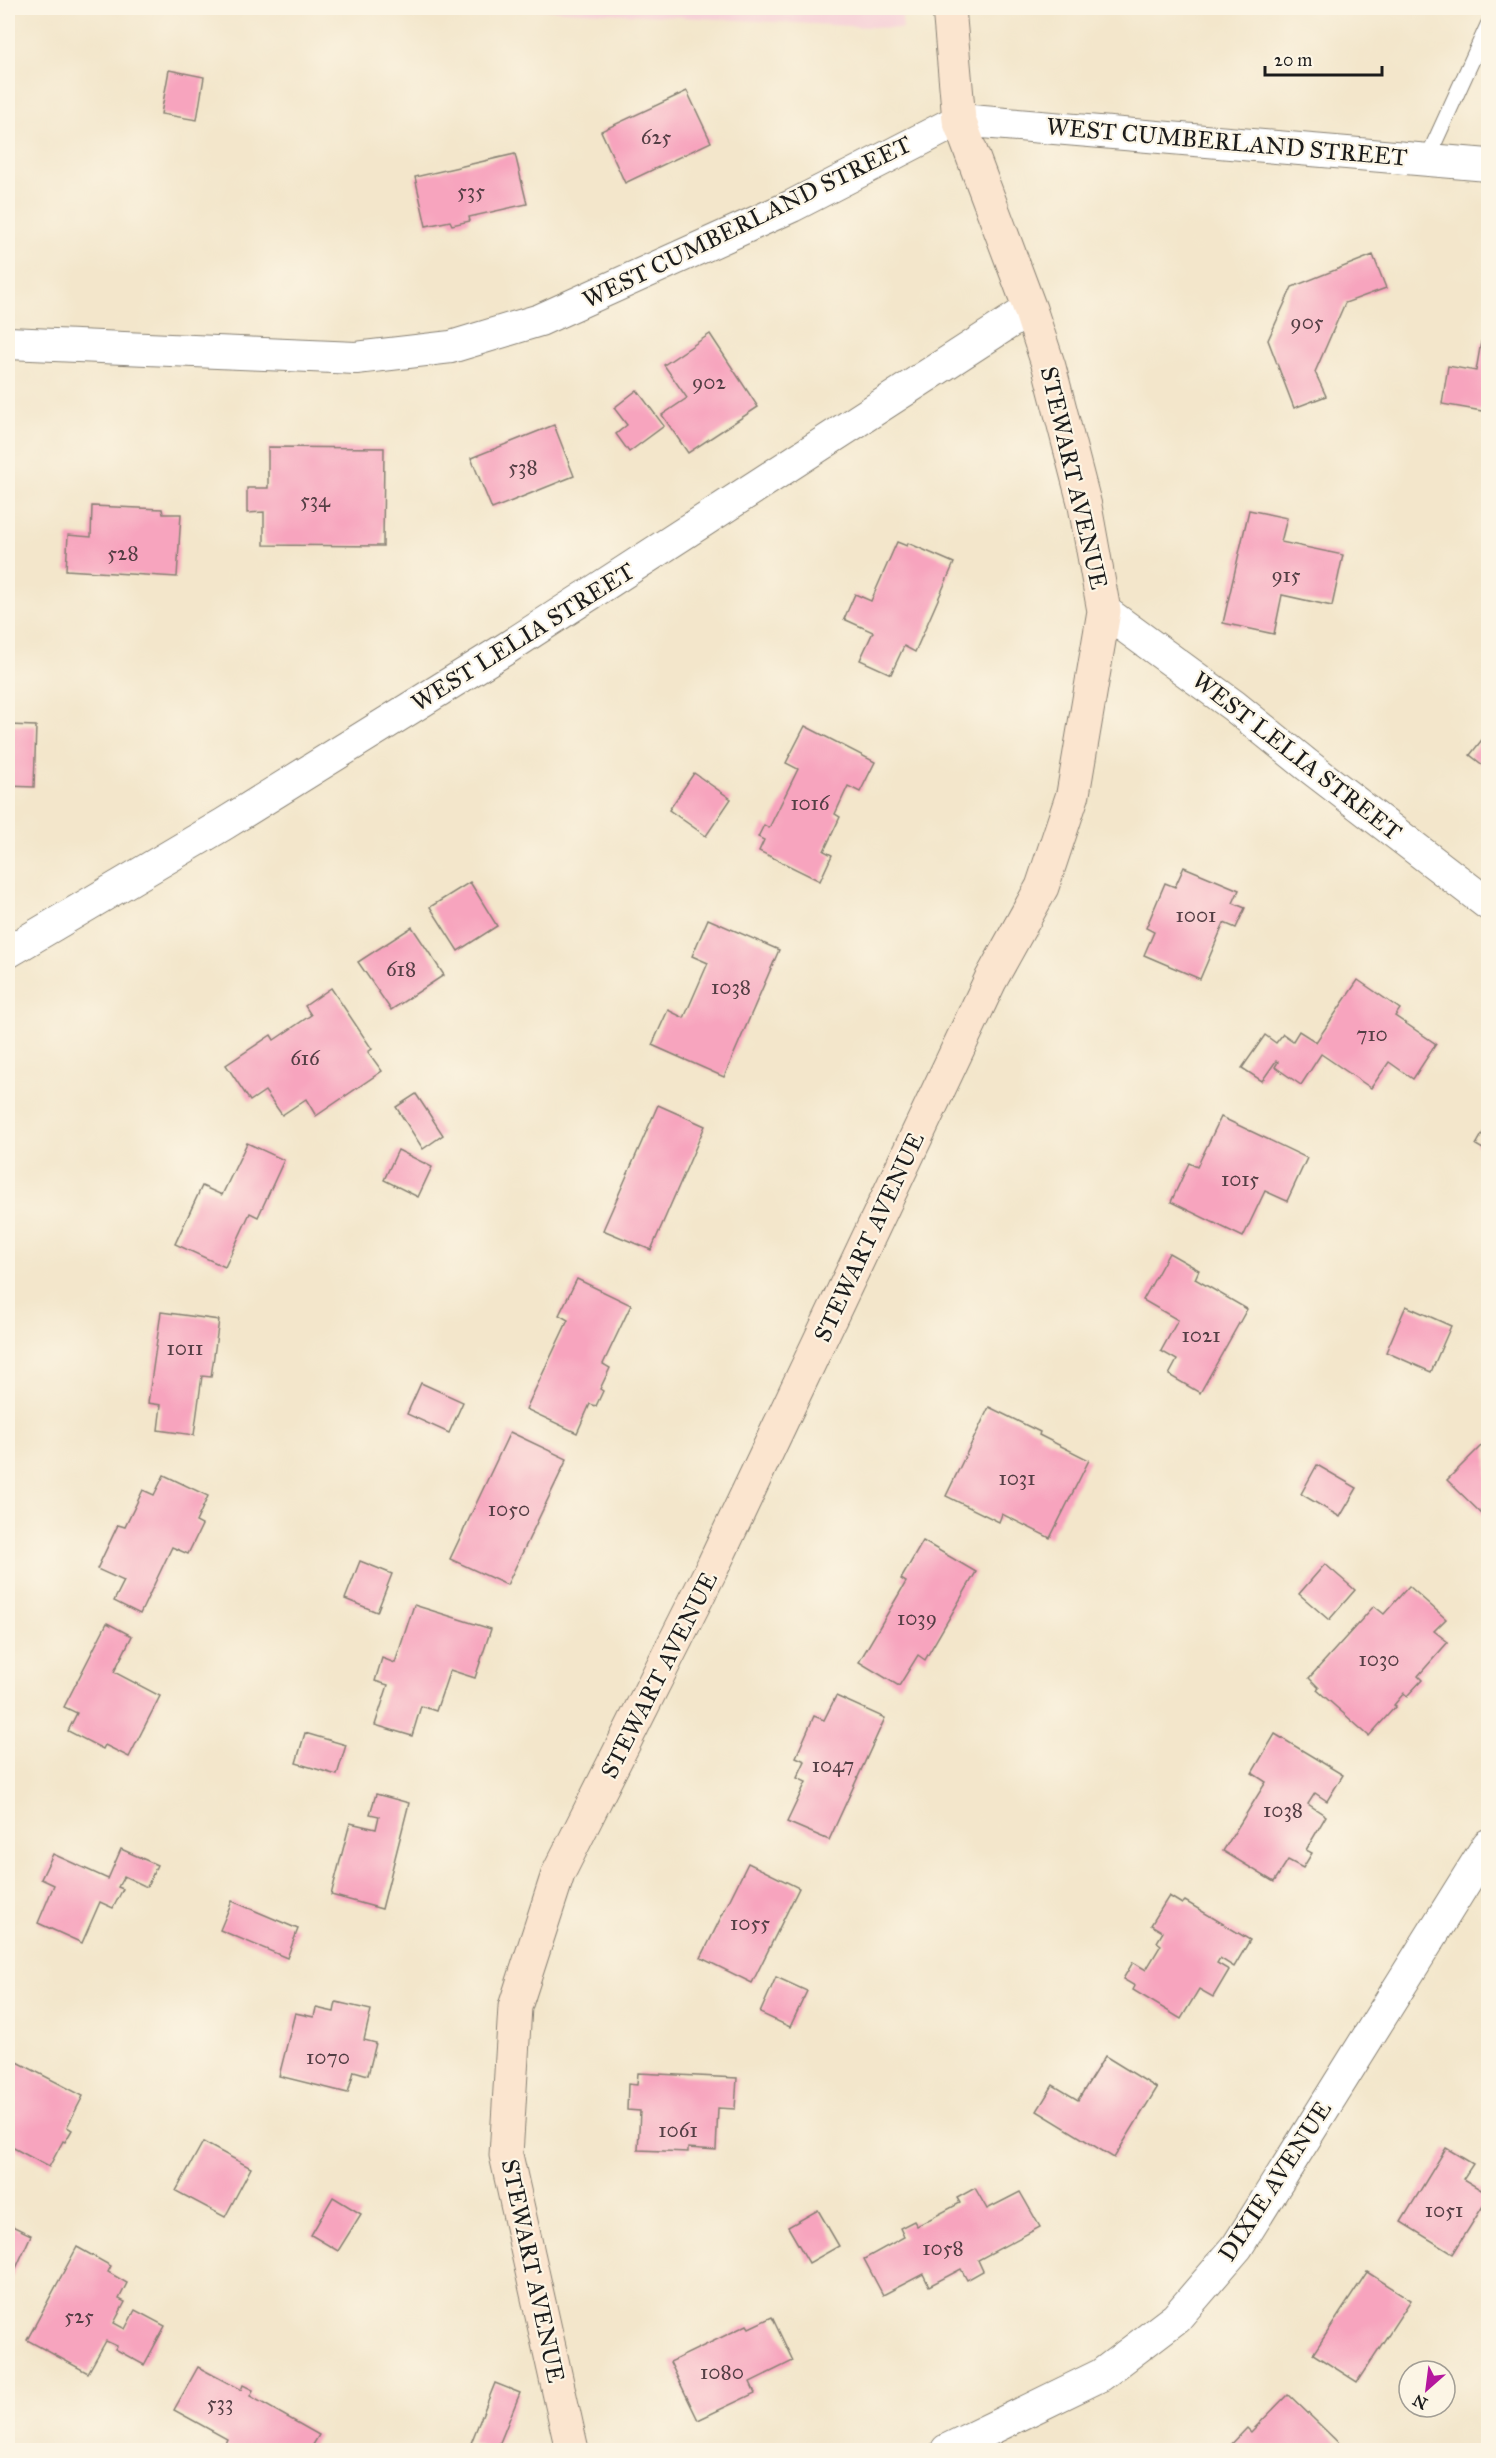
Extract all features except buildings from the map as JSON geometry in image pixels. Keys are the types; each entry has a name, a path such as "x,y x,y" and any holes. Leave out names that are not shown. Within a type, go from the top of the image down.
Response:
{"street":[{"name":"STEWART AVENUE","path":"572,2451 506,2155 515,2007 558,1874 718,1556 990,981 1042,887 1073,795 1104,611 1085,506 1048,367 1030,309 959,120 949,8"},
{"name":"WEST CUMBERLAND STREET","path":"8,343 356,358 451,347 540,320 792,206 959,120 1488,165"},
{"name":"WEST LELIA STREET","path":"8,951 224,824 507,648 1030,309"},
{"name":"WEST LELIA STREET","path":"1104,611 1234,706 1488,904"},
{"name":"DIXIE AVENUE","path":"947,2451 1101,2375 1176,2318 1237,2247 1488,1845"}],"lane":[{"path":"1426,159 1488,26"}],"shaded area":[{"path":"509,8 901,8 903,29 889,28"}]}
